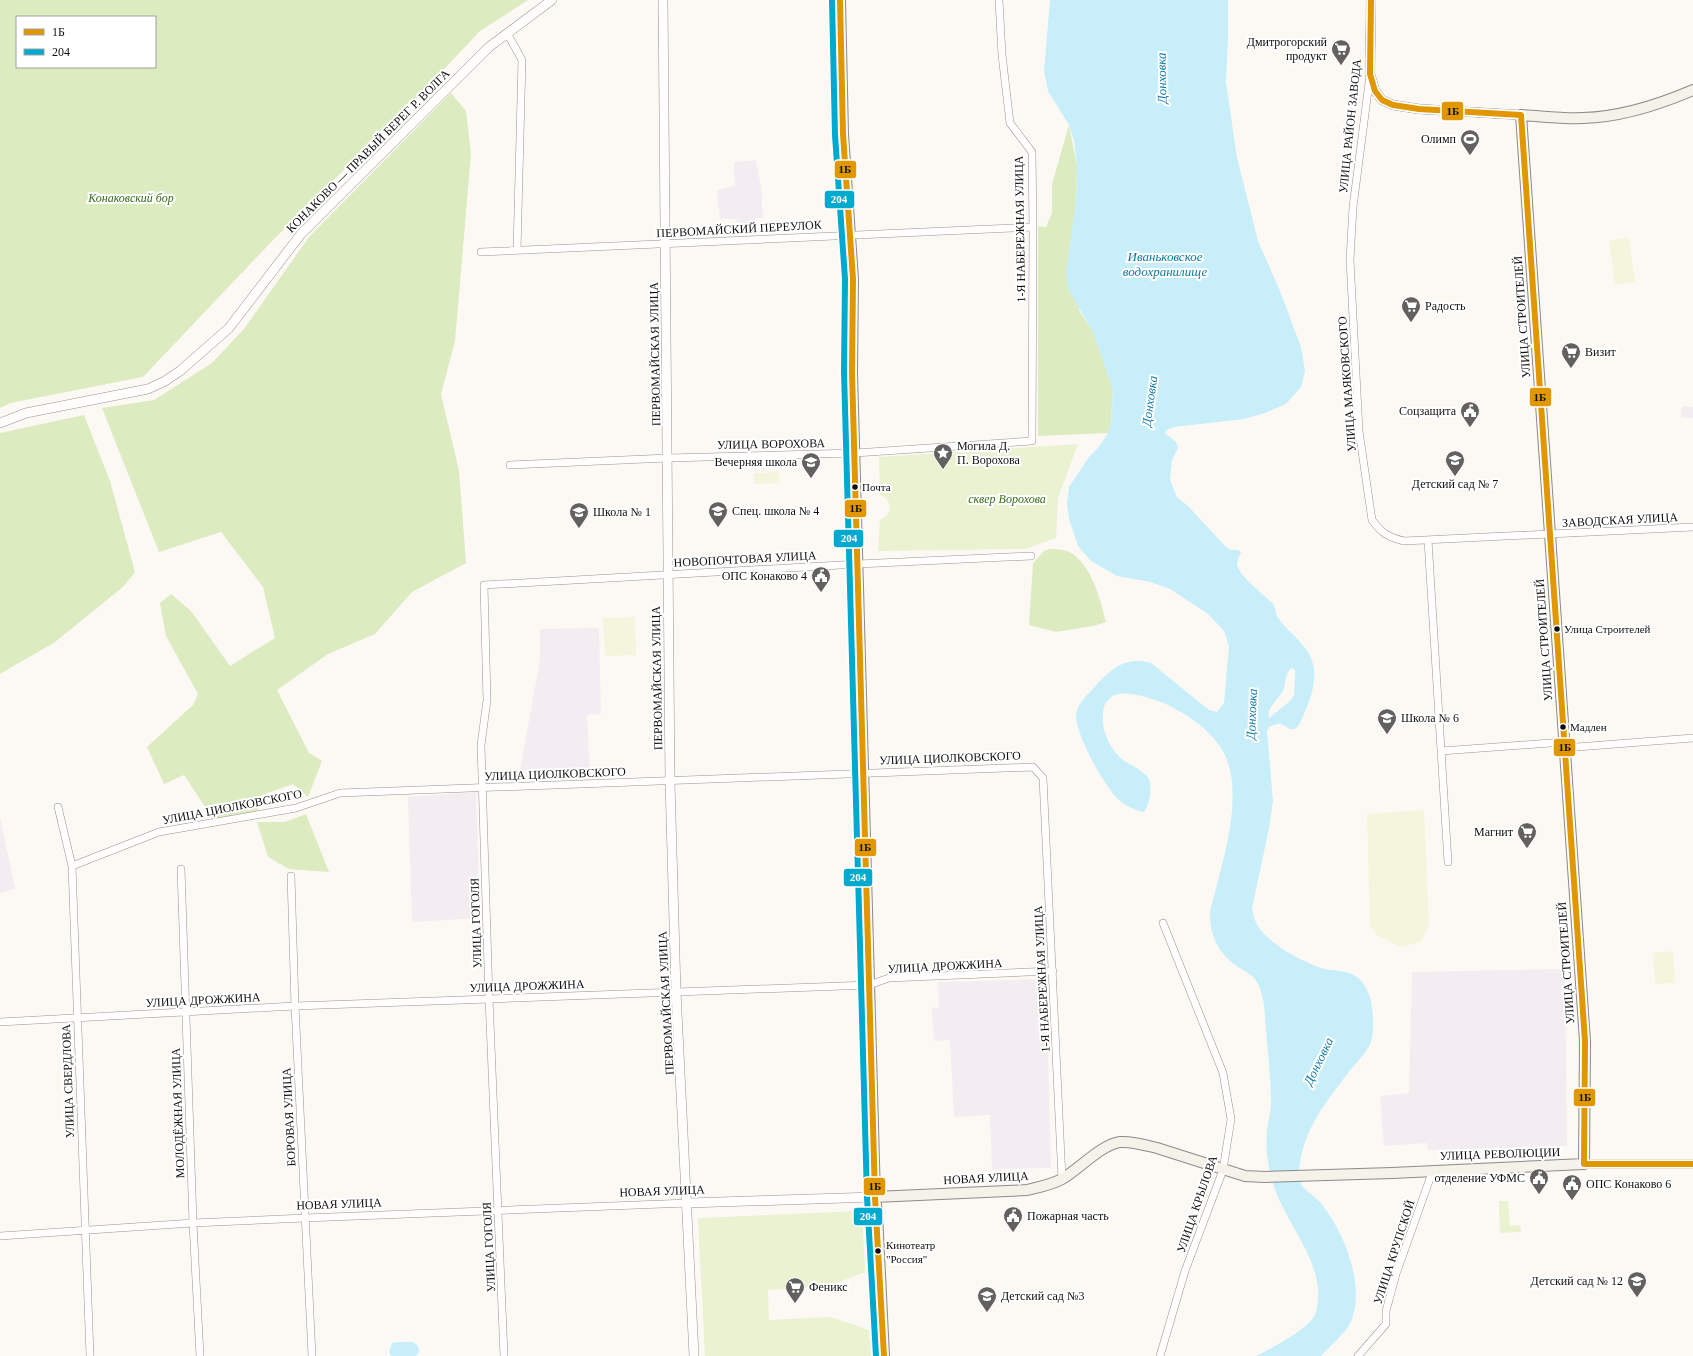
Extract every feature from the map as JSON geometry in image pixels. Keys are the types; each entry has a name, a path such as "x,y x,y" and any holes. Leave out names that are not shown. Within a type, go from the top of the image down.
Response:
{"main road":[{"path":"840,0 842,134 851,236 853,279 852,372 864,772 874,1197 877,1218 884,1356"},
{"path":"1521,115 1582,118 1612,115 1646,108 1693,90"},
{"name":"УЛИЦА СТРОИТЕЛЕЙ","path":"1521,115 1585,1041 1584,1164"},
{"name":"НОВАЯ УЛИЦА","path":"874,1197 1027,1190 1045,1186 1062,1179 1097,1153 1119,1142 1157,1148 1245,1176 1308,1176"},
{"name":"УЛИЦА РЕВОЛЮЦИИ","path":"1308,1176 1584,1164"}],"street":[{"name":"КОНАКОВО — ПРАВЫЙ БЕРЕГ Р. ВОЛГА","path":"0,423 26,413 148,389 165,381 180,370 228,328 302,234 489,47 552,0"},
{"name":"ПЕРВОМАЙСКАЯ УЛИЦА","path":"663,0 670,782 676,992 688,1203 694,1356"},
{"name":"1-Я НАБЕРЕЖНАЯ УЛИЦА","path":"999,0 1002,55 1010,123 1032,152 1032,441"},
{"name":"УЛИЦА РАЙОН ЗАВОДА","path":"1353,207 1370,74 1371,0"},
{"path":"507,33 522,60 517,250"},
{"path":"1370,74 1373,86 1378,96 1386,103 1393,105 1419,109 1521,115"},
{"name":"УЛИЦА МАЯКОВСКОГО","path":"1353,207 1350,260 1358,412 1370,508 1372,520 1380,530 1389,537 1404,541"},
{"name":"ПЕРВОМАЙСКИЙ ПЕРЕУЛОК","path":"481,252 1033,227"},
{"name":"УЛИЦА ВОРОХОВА","path":"510,465 668,458 855,453 1032,441"},
{"name":"ЗАВОДСКАЯ УЛИЦА","path":"1404,541 1693,527"},
{"path":"1428,540 1448,862"},
{"name":"НОВОПОЧТОВАЯ УЛИЦА","path":"484,585 667,574 1031,556"},
{"name":"УЛИЦА ГОГОЛЯ","path":"484,585 487,700 481,745 482,787 504,1356"},
{"path":"1441,751 1693,738"},
{"name":"УЛИЦА ЦИОЛКОВСКОГО","path":"72,866 159,832 296,808 340,793 482,787 670,782 864,772 1033,767 1044,778"},
{"name":"1-Я НАБЕРЕЖНАЯ УЛИЦА","path":"1044,778 1062,1179"},
{"name":"УЛИЦА СВЕРДЛОВА","path":"58,807 72,866 90,1356"},
{"name":"МОЛОДЁЖНАЯ УЛИЦА","path":"181,869 193,1223 200,1356"},
{"name":"БОРОВАЯ УЛИЦА","path":"291,876 295,1006 312,1356"},
{"name":"УЛИЦА КРЫЛОВА","path":"1160,1356 1185,1271 1223,1170 1231,1119 1223,1073 1163,923"},
{"name":"УЛИЦА ДРОЖЖИНА","path":"0,1022 295,1006 869,985 889,978 1053,971"},
{"name":"УЛИЦА РЕВОЛЮЦИИ","path":"1584,1164 1693,1164"},
{"name":"УЛИЦА КРУПСКОЙ","path":"1358,1356 1386,1324 1386,1311 1396,1274 1433,1170"},
{"name":"НОВАЯ УЛИЦА","path":"0,1236 193,1223 305,1218 874,1197"}],"shaded area":[{"path":"756,160 761,187 763,218 755,218 755,221 746,224 737,222 736,219 720,219 717,190 735,186 734,162"},
{"path":"1682,406 1693,407 1693,418 1681,417"},
{"path":"599,628 601,714 587,715 590,770 520,771 540,659 540,629"},
{"path":"476,792 480,918 412,922 408,797"},
{"path":"0,817 15,889 0,893"},
{"path":"1565,969 1567,1146 1428,1150 1427,1143 1384,1146 1380,1096 1409,1093 1412,972"},
{"path":"1046,979 1051,1168 992,1169 990,1115 954,1117 950,1040 934,1041 932,1008 939,1007 938,982"}],"green space":[{"name":"Конаковский бор","path":"0,0 528,0 480,31 414,101 273,240 143,377 10,403 0,408"},
{"path":"451,93 466,111 471,154 455,341 441,394 459,471 466,563 412,592 375,634 328,654 277,690 309,753 322,761 308,797 293,784 262,795 257,813 213,819 184,775 164,784 147,747 193,705 198,694 166,636 160,603 171,594 191,611 230,666 275,638 263,587 221,532 159,552 102,408 154,400 212,363 244,329 309,237"},
{"path":"1069,125 1077,166 1073,230 1079,310 1093,332 1113,389 1111,424 1108,433 1038,436 1038,226 1046,227 1052,213 1052,184"},
{"path":"1629,238 1635,282 1615,285 1609,241"},
{"path":"84,415 110,481 135,572 123,587 55,642 0,674 0,433"},
{"name":"сквер Ворохова","path":"1078,444 1058,498 1056,538 1025,549 878,551 880,520 887,515 890,508 887,500 880,495 879,457"},
{"path":"779,472 780,483 754,484 754,473"},
{"path":"1050,549 1063,550 1072,554 1087,569 1101,602 1106,622 1093,626 1056,632 1029,625 1033,563 1044,551"},
{"path":"635,617 636,655 605,656 603,618"},
{"path":"1424,810 1429,924 1421,942 1401,947 1378,936 1370,925 1367,814"},
{"path":"306,814 329,872 289,869 268,857 257,822 285,822"},
{"path":"1673,951 1675,983 1655,984 1653,953"},
{"path":"1499,1201 1508,1201 1510,1226 1520,1225 1521,1232 1500,1233"},
{"path":"862,1211 865,1272 829,1286 768,1290 769,1320 831,1317 869,1330 871,1356 705,1356 698,1218"}],"water":[{"name":"Иваньковское водохранилище","path":"1050,0 1228,0 1226,82 1237,158 1258,241 1280,291 1301,347 1305,371 1301,387 1286,404 1265,413 1244,419 1174,427 1167,430 1165,433 1176,442 1178,448 1172,460 1170,480 1177,497 1188,506 1226,547 1231,550 1238,550 1241,552 1237,564 1242,574 1273,604 1276,615 1284,626 1305,648 1311,657 1314,667 1311,696 1299,725 1295,729 1290,729 1282,724 1278,724 1269,727 1267,731 1273,801 1269,829 1252,908 1254,918 1259,928 1266,936 1275,944 1296,957 1325,969 1346,972 1357,977 1365,986 1371,1001 1373,1035 1371,1043 1333,1093 1317,1117 1310,1130 1301,1158 1299,1173 1300,1182 1305,1189 1319,1201 1336,1226 1349,1257 1354,1273 1356,1289 1355,1304 1350,1324 1321,1356 1256,1356 1290,1337 1307,1324 1316,1312 1318,1295 1312,1263 1280,1202 1270,1173 1266,1137 1271,1106 1271,1094 1265,1013 1260,987 1253,977 1225,956 1217,945 1212,933 1210,912 1224,859 1231,820 1232,783 1225,754 1218,744 1200,725 1179,711 1161,702 1138,695 1125,693 1113,696 1107,701 1104,708 1104,730 1109,743 1117,754 1126,762 1146,775 1150,783 1148,804 1144,812 1125,804 1113,794 1099,773 1085,747 1077,723 1076,715 1079,705 1085,697 1110,672 1124,663 1132,661 1151,663 1209,710 1217,712 1224,703 1229,646 1224,631 1208,614 1170,589 1150,582 1117,576 1091,561 1078,546 1069,519 1067,504 1069,487 1089,457 1098,448 1108,433 1111,424 1113,390 1093,332 1068,289 1066,272 1076,201 1077,166 1074,141 1069,125 1048,91 1044,71","holes":["1292,668 1295,670 1294,695 1290,701 1269,718 1269,711 1283,691 1288,672"]},
{"path":"413,1342 418,1346 419,1351 416,1356 391,1356 389,1352 392,1343"}],"transit line":[{"name":"204","path":"832,0 835,135 845,279 844,372 867,1197 876,1356"},
{"name":"1Б","path":"840,0 843,134 853,279 852,372 875,1197 884,1356"},
{"name":"1Б","path":"1371,0 1370,74 1375,91 1382,100 1393,105 1419,109 1521,115 1585,1041 1584,1164 1693,1164"}],"place":[{"name":"Дмитрогорский продукт","path":"1341,66"},
{"name":"Олимп","path":"1470,156"},
{"name":"Радость","path":"1411,323"},
{"name":"Визит","path":"1571,369"},
{"name":"Соцзащита","path":"1470,428"},
{"name":"Могила Д. П. Ворохова","path":"943,470"},
{"name":"Детский сад № 7","path":"1455,477"},
{"name":"Вечерняя школа","path":"811,479"},
{"name":"Почта","path":"855,487"},
{"name":"Спец. школа № 4","path":"718,528"},
{"name":"Школа № 1","path":"579,529"},
{"name":"ОПС Конаково 4","path":"821,593"},
{"name":"Улица Строителей","path":"1557,629"},
{"name":"Мадлен","path":"1563,727"},
{"name":"Школа № 6","path":"1387,735"},
{"name":"Магнит","path":"1527,849"},
{"name":"отделение УФМС","path":"1539,1195"},
{"name":"ОПС Конаково 6","path":"1572,1201"},
{"name":"Пожарная часть","path":"1013,1233"},
{"name":"Кинотеатр \"Россия\"","path":"878,1251"},
{"name":"Детский сад № 12","path":"1637,1298"},
{"name":"Феникс","path":"795,1304"},
{"name":"Детский сад №3","path":"987,1313"}],"water label":[{"name":"Донховка","path":"1161,78"},
{"name":"Донховка","path":"1149,401"},
{"name":"Донховка","path":"1251,714"},
{"name":"Донховка","path":"1318,1061"}]}
